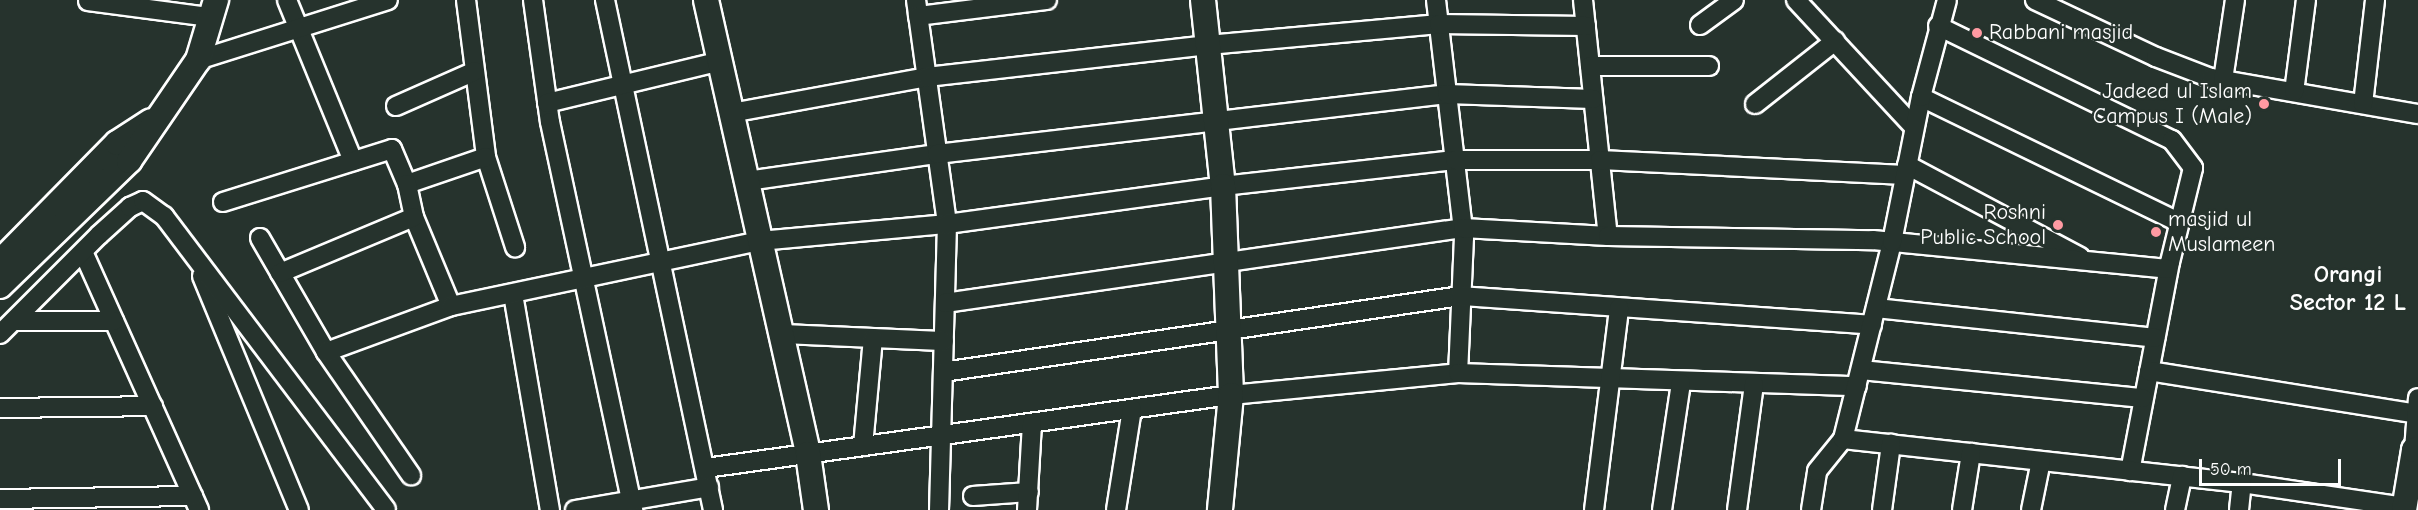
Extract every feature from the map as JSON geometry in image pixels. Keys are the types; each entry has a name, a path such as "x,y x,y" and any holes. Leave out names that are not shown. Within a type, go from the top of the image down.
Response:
{"street":[{"path":"287,0 353,161"},
{"path":"198,60 388,0"},
{"path":"466,0 486,157 515,247"},
{"path":"533,0 547,103 633,506"},
{"path":"605,0 706,468 713,510"},
{"path":"706,0 808,454 816,510"},
{"path":"939,510 947,224 917,8 1047,0"},
{"path":"1203,0 1222,186 1232,395 1220,510"},
{"path":"1437,0 1463,228 1458,373"},
{"path":"1583,0 1608,236"},
{"path":"1700,25 1734,0"},
{"path":"1796,0 1914,127"},
{"path":"1811,510 1817,471 1843,439 1892,242 1921,97 1938,26 1947,0"},
{"path":"2035,0 2156,57 2223,80 2418,114"},
{"path":"2223,80 2235,0"},
{"path":"2294,92 2306,0"},
{"path":"2363,104 2375,0"},
{"path":"0,286 129,161 198,60 213,8 88,1"},
{"path":"731,113 927,77 1208,45 1439,24 1586,26"},
{"path":"1938,26 2172,140 2193,168 2168,269 2130,471"},
{"path":"1755,104 1834,41"},
{"path":"547,103 720,61"},
{"path":"1590,66 1709,66"},
{"path":"396,106 475,71"},
{"path":"747,181 938,154 1447,94 1593,99"},
{"path":"1921,97 2179,222"},
{"path":"0,262 117,143 160,114"},
{"path":"223,202 392,149 407,184 414,216 451,306"},
{"path":"407,184 486,157"},
{"path":"326,352 451,306 760,241 947,224 1222,186 1455,160 1600,160 1906,170 2087,261"},
{"path":"0,334 130,207 143,201 164,216 386,510"},
{"path":"280,273 414,216"},
{"path":"945,303 1226,260 1463,228 1608,236 1892,242 2168,269"},
{"path":"260,238 326,352 411,475"},
{"path":"191,252 299,510"},
{"path":"0,499 196,503 84,254"},
{"path":"513,294 550,510"},
{"path":"943,372 1461,296 1619,308 1874,317 2155,338"},
{"path":"1594,510 1619,308"},
{"path":"15,321 114,321"},
{"path":"781,334 944,341"},
{"path":"863,446 873,338"},
{"path":"1843,439 2242,483 2299,502 2404,508 2416,450 2417,406 2149,371"},
{"path":"706,468 1232,395 1458,373 1754,384 1859,378 2143,398"},
{"path":"1662,510 1681,383"},
{"path":"1737,510 1754,384"},
{"path":"0,408 153,406"},
{"path":"1116,510 1132,409"},
{"path":"973,496 1028,501 1032,423"},
{"path":"1882,510 1891,444"},
{"path":"1962,510 1971,453"},
{"path":"2031,510 2041,461"},
{"path":"2175,510 2182,476"},
{"path":"2239,510 2242,483"},
{"path":"575,510 633,506 710,488"}],"place":[{"name":"Rabbani masjid","path":"1977,33"},
{"name":"Jadeed ul Islam Campus I (Male)","path":"2264,104"},
{"name":"Roshni Public School","path":"2058,225"},
{"name":"masjid ul Muslameen","path":"2156,232"}],"district":[{"name":"Orangi Sector 12 L","path":"2348,289"}]}
